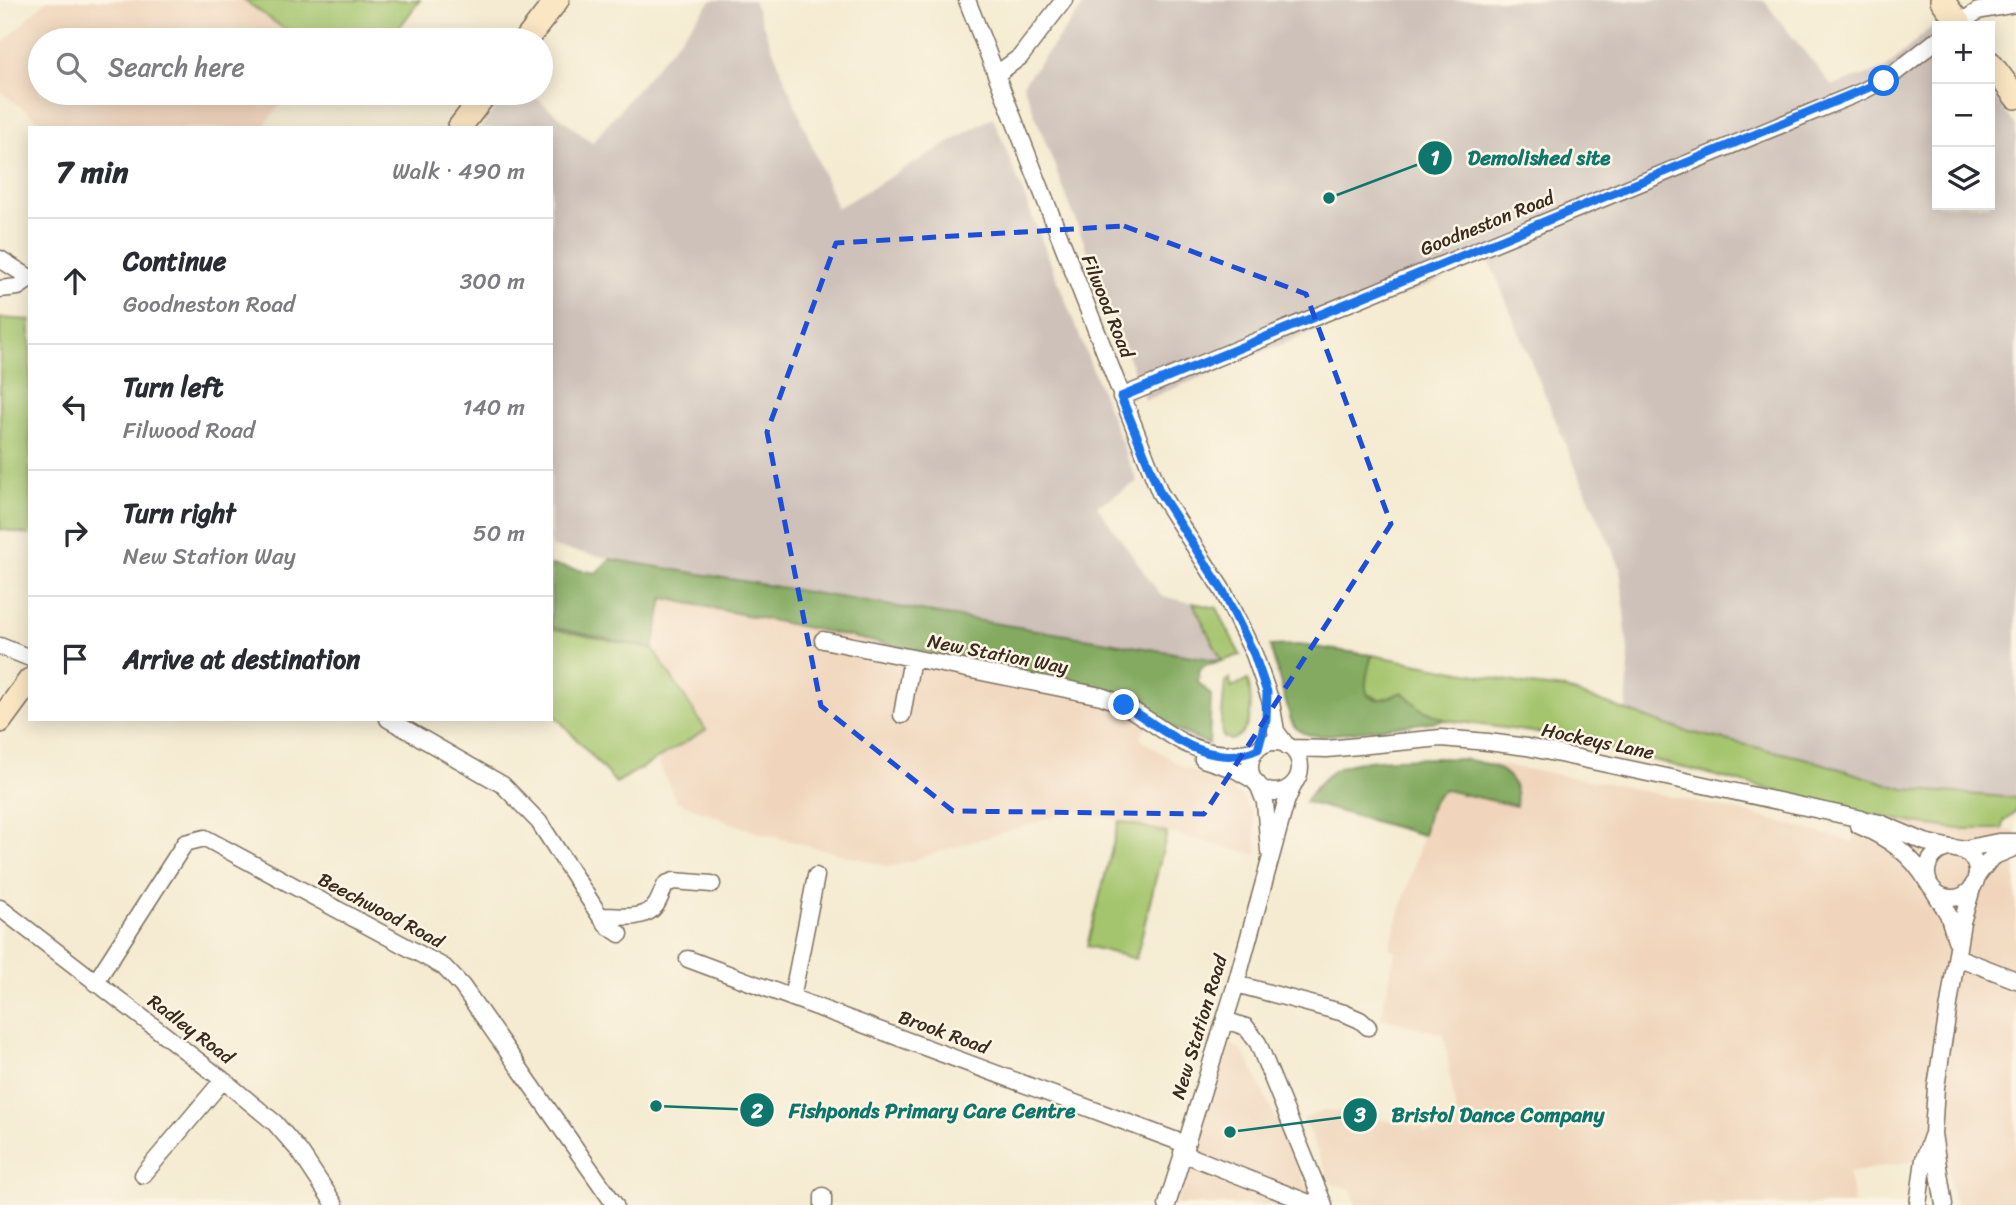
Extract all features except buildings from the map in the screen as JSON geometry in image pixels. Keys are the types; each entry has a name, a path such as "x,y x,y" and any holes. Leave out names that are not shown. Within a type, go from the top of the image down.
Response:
{"main road":[{"path":"535,28 557,0"},
{"path":"1942,0 1956,21"},
{"path":"1995,70 2016,97"},
{"path":"461,126 477,105"},
{"path":"0,721 28,683"}],"street":[{"name":"Filwood Road","path":"967,0 1160,493 1223,591 1254,654 1276,731 1289,747"},
{"path":"997,74 1020,57 1064,0"},
{"path":"1964,21 1978,11 2016,4"},
{"name":"Goodneston Road","path":"1121,397 1873,86 1891,76 1932,44"},
{"path":"0,259 28,278"},
{"path":"0,289 18,288 28,280"},
{"name":"New Station Way","path":"823,640 1101,696 1124,705 1157,728 1206,752 1237,755 1258,750"},
{"path":"0,646 28,658"},
{"path":"902,715 912,658"},
{"name":"Filwood Road","path":"1258,750 1266,719 1267,692"},
{"path":"391,721 503,785 539,822 600,916 620,934"},
{"name":"New Station Way","path":"1157,728 1189,753 1241,772 1256,783"},
{"name":"Hockeys Lane","path":"1289,747 1326,750 1441,738 1511,745 1880,823 1925,842 1957,849"},
{"path":"1272,743 1289,747 1298,757 1297,777 1288,789 1268,791 1256,783 1251,765 1258,750 1272,743"},
{"name":"Hockeys Lane","path":"1297,777 1329,755 1361,746"},
{"name":"New Station Road","path":"1167,1205 1297,777"},
{"name":"New Station Road","path":"1256,783 1265,802 1270,861"},
{"name":"Hockeys Lane","path":"1824,811 1891,842 1915,863 1951,921 1957,957"},
{"name":"Beechwood Road","path":"95,983 185,843 205,838 444,967 462,986 615,1205"},
{"path":"1932,888 1927,871 1931,859 1942,850 1998,842 2016,845"},
{"name":"Hockeys Lane","path":"1932,888 1945,897 1965,894 1992,857 2016,845"},
{"path":"1957,849 1973,861 1975,881"},
{"path":"792,998 816,876"},
{"path":"600,916 636,916 650,913 666,884 674,881 712,884"},
{"name":"Hockeys Lane","path":"1944,1205 1933,1134 1936,1087 1964,913 1975,881"},
{"name":"Radley Road","path":"0,908 275,1123 300,1152 335,1205"},
{"path":"1957,957 2016,980"},
{"name":"Brook Road","path":"688,959 1184,1149 1314,1205"},
{"path":"1236,984 1343,1013 1360,1020 1368,1027"},
{"path":"1224,1020 1246,1027 1258,1043 1324,1205"},
{"path":"143,1175 223,1080"},
{"name":"Hockeys Lane","path":"1918,1205 1924,1159 1933,1134"}],"highlighted area":[{"path":"1124,226 1306,294 1391,524 1204,814 953,811 821,706 767,432 836,243"}],"shaded area":[{"path":"47,0 420,0 399,28 28,28 28,105 280,105 264,126 45,126 0,92 0,45"},
{"path":"712,0 753,0 837,208 993,117 1137,482 1097,506 1161,596 1193,603 1222,661 682,572 553,547 553,126 482,126 497,105 545,105 592,143"},
{"path":"1088,0 1763,0 1832,86 1886,68 1932,27 1932,210 1995,210 1995,98 2016,126 2016,798 1904,789 1808,759 1681,730 1626,711 1629,662 1620,567 1569,453 1489,260 1145,400 1023,84"},
{"path":"663,598 1114,692 1153,717 1139,738 1181,766 1222,781 1242,797 1255,822 1257,855 1076,810 890,867 755,832 676,801 657,759 705,730 653,649"},
{"path":"1446,759 1490,763 1606,783 1743,812 1853,842 1859,812 1975,830 2016,830 2016,1204 1957,1205 1952,1196 1946,1155 1849,1173 1854,1205 1356,1205 1351,1189 1332,1184 1303,1119 1326,1110 1423,1127 1424,1133 1458,1128 1444,1034 1381,1018 1395,951 1389,948"},
{"path":"1230,1043 1240,1049 1248,1059 1315,1205 1176,1205"}],"green space":[{"path":"244,0 420,0 399,28 283,28"},
{"path":"0,318 28,320 28,535 0,529"},
{"path":"610,559 1222,661 1205,665 1199,671 1198,682 1211,695 1209,744 1169,727 1123,696 1108,690 663,598 653,649 553,627 553,565 596,573"},
{"path":"1193,603 1217,608 1240,655 1222,661"},
{"path":"553,629 653,649 706,730 616,783 553,713"},
{"path":"1300,645 1372,655 1366,678 1367,693 1371,698 1388,698 1402,692 1421,709 1446,720 1321,736 1303,733 1291,720 1270,646"},
{"path":"1372,655 1530,685 1565,689 1681,730 1808,759 1904,789 2016,798 2016,811 2004,821 2003,829 1959,829 1915,823 1859,812 1554,735 1446,720 1412,702 1380,699 1367,694 1364,680"},
{"path":"1230,678 1231,688 1248,680 1251,706 1244,730 1231,740 1223,737 1221,727 1225,682"},
{"path":"1450,758 1491,765 1506,774 1515,787 1516,806 1445,790 1432,803 1423,835 1305,802 1333,771 1352,764 1393,759"},
{"path":"1119,821 1167,833 1136,959 1087,946"}],"place":[{"name":"Demolished site","path":"1329,198"},
{"name":"Fishponds Primary Care Centre","path":"656,1106"},
{"name":"Bristol Dance Company","path":"1230,1132"}],"route":[{"path":"1124,705 1180,742 1210,753 1237,755 1258,749 1266,719 1267,692 1254,654 1223,591 1160,493 1121,397 1884,81"}]}
